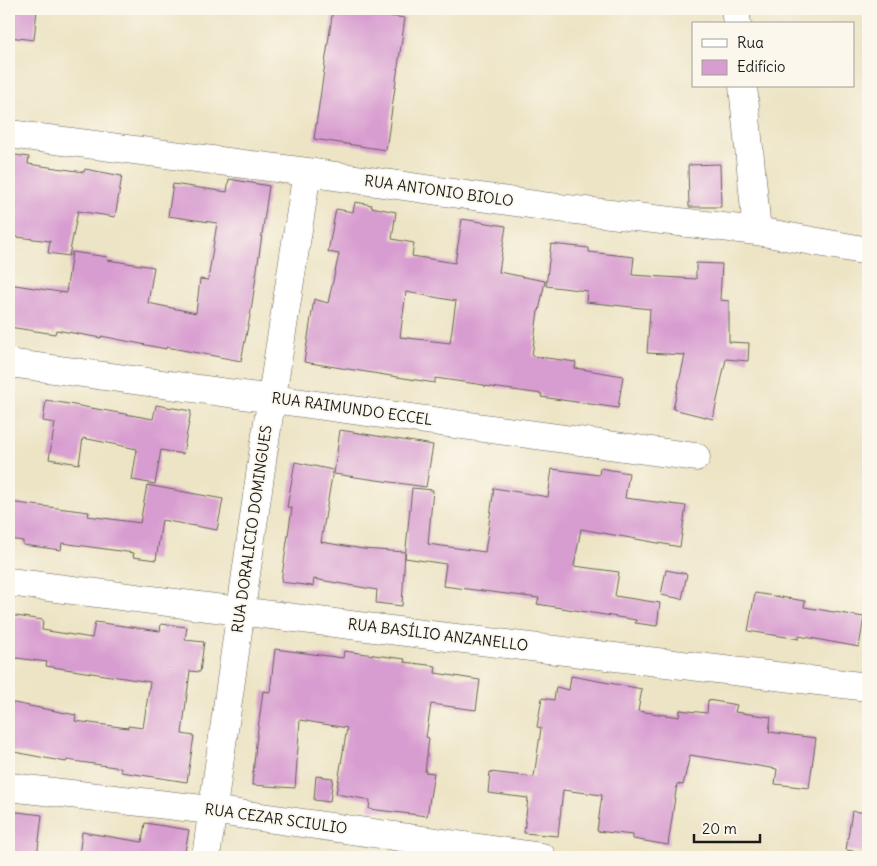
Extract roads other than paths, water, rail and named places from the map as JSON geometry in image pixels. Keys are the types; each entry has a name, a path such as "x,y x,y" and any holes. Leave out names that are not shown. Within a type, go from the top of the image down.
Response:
{"street":[{"path":"735,9 737,22"},
{"path":"743,88 757,231"},
{"name":"RUA ANTONIO BIOLO","path":"9,134 307,172 550,207 757,231 868,251"},
{"name":"RUA DORALICIO DOMINGUES","path":"206,857 240,610 307,172"},
{"name":"RUA RAIMUNDO ECCEL","path":"9,363 696,457"},
{"name":"RUA BASÍLIO ANZANELLO","path":"9,582 868,687"},
{"name":"RUA CEZAR SCIULIO","path":"9,786 212,810 542,857"}]}
